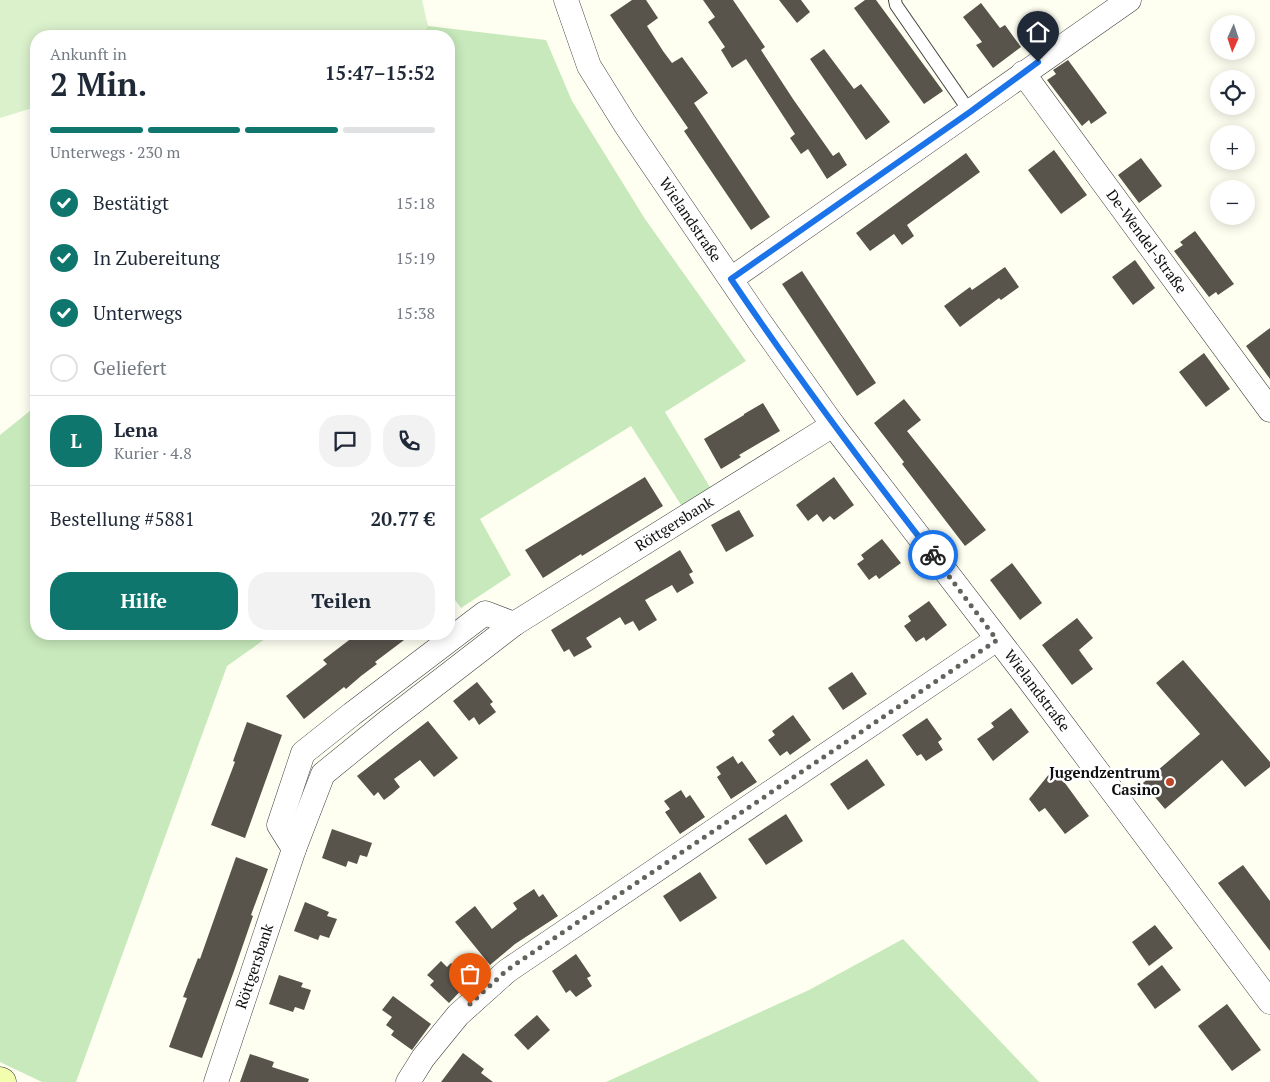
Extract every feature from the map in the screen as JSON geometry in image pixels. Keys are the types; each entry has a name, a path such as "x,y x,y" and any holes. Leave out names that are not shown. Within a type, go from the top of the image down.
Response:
{"street":[{"name":"Wielandstraße","path":"566,0 589,66 625,124 759,321 833,426 1027,677 1270,1002"},
{"path":"731,279 1129,0"},
{"name":"De-Wendel-Straße","path":"1023,73 1270,410"},
{"name":"Röttgersbank","path":"216,1082 294,850 323,774 514,624 833,426"},
{"path":"455,635 485,613 514,624"},
{"path":"294,850 278,825 303,753 449,640"},
{"path":"408,1082 423,1058 458,1015 507,970 997,640"},
{"path":"398,678 414,701"},
{"path":"361,707 378,729"}],"lane":[{"path":"895,0 896,5 970,112"}],"green space":[{"path":"0,0 422,0 428,26 425,30 30,30 30,109 0,118"},
{"path":"428,26 546,40 572,101 645,219 746,361 665,412 711,489 683,508 631,426 480,519 511,575 461,608 455,600 455,30 425,30"},
{"path":"30,411 30,640 264,640 227,666 76,1082 42,1082 0,1062 0,435"},
{"path":"903,939 1039,1082 606,1082 809,990"}],"building":[{"path":"632,0 646,0 658,18 647,26 663,51 672,63 682,57 708,93 694,103 770,217 751,230 684,131 688,128 610,15"},
{"path":"703,0 733,0 765,47 761,50 793,99 833,156 839,152 847,165 827,179 808,149 801,154 790,138 795,134 746,59 732,68 721,50 725,47 708,22 715,17"},
{"path":"779,0 801,0 810,12 797,23"},
{"path":"865,0 876,0 943,91 924,104 854,8"},
{"path":"981,3 1000,28 1005,25 1021,47 993,68 976,45 982,42 963,17"},
{"path":"824,49 854,89 861,84 890,122 866,140 810,59"},
{"path":"1068,60 1107,113 1091,124 1089,120 1082,126 1047,80 1056,74 1053,70"},
{"path":"1054,150 1087,195 1061,214 1028,170"},
{"path":"966,153 980,172 907,225 914,236 902,245 894,234 870,251 856,233"},
{"path":"1141,158 1162,186 1139,203 1118,175"},
{"path":"1195,231 1234,284 1218,295 1216,292 1209,297 1174,251 1183,245 1180,242"},
{"path":"1135,260 1155,288 1133,305 1112,277"},
{"path":"1005,267 1019,287 1001,300 999,298 960,327 944,306 970,287 972,290"},
{"path":"802,271 876,383 857,396 782,284"},
{"path":"1270,328 1270,379 1246,346"},
{"path":"1204,353 1230,389 1206,407 1179,372"},
{"path":"904,399 921,420 907,431 986,530 965,546 902,464 904,462 874,423"},
{"path":"763,403 780,431 739,455 741,457 721,469 704,439"},
{"path":"645,477 663,506 543,578 525,550"},
{"path":"834,477 854,505 834,520 830,516 823,522 817,514 808,521 796,505"},
{"path":"739,510 754,536 726,552 711,525"},
{"path":"882,539 901,563 879,579 876,575 869,580 857,564 864,559 861,555"},
{"path":"680,550 693,572 689,574 694,583 677,593 672,585 645,600 657,620 639,631 633,621 625,625 620,617 586,638 592,647 574,657 569,649 564,652 551,630"},
{"path":"1012,563 1042,603 1020,620 990,580"},
{"path":"929,601 947,625 926,641 924,637 916,642 904,626 911,621 908,616"},
{"path":"1077,618 1093,638 1079,650 1093,669 1072,685 1042,645"},
{"path":"349,640 404,640 375,662 377,664 346,689 344,687 304,719 286,696 327,664 323,660"},
{"path":"1183,660 1270,762 1270,767 1245,787 1222,760 1165,809 1143,783 1200,734 1156,683"},
{"path":"852,672 867,694 843,710 828,688"},
{"path":"477,682 493,702 490,704 496,712 479,725 474,717 469,721 453,701"},
{"path":"1011,708 1029,732 993,761 977,739 994,727 991,723"},
{"path":"793,715 811,740 790,755 787,751 780,756 768,740 775,735 772,731"},
{"path":"927,718 942,739 938,742 943,750 926,761 921,754 917,756 902,735"},
{"path":"428,721 458,758 434,777 420,760 394,779 400,787 392,794 384,800 378,792 374,796 357,776"},
{"path":"247,722 282,735 245,838 211,825 235,762 233,761"},
{"path":"733,756 738,764 742,761 757,782 731,799 717,777 721,774 716,767"},
{"path":"867,759 885,785 848,810 830,784"},
{"path":"1054,768 1089,816 1065,834 1045,808 1039,812 1029,799"},
{"path":"681,790 686,798 690,795 705,817 680,834 665,812 670,809 664,801"},
{"path":"786,814 803,841 766,865 748,839"},
{"path":"332,829 372,843 367,857 360,855 357,864 348,861 346,867 322,858"},
{"path":"236,857 268,869 251,915 253,916 234,971 202,1058 169,1047 187,998 183,997 198,958 200,959"},
{"path":"1243,865 1270,901 1270,951 1218,883"},
{"path":"700,872 717,898 680,922 663,896"},
{"path":"534,889 539,897 543,894 558,916 515,944 490,965 455,922 475,906 492,929 517,909 513,903"},
{"path":"305,902 329,912 327,916 337,919 329,938 320,935 318,940 294,931"},
{"path":"1155,925 1173,948 1149,966 1132,942"},
{"path":"576,954 591,976 587,978 592,986 576,997 570,990 566,993 552,971"},
{"path":"441,961 447,967 451,963 470,981 449,1003 430,985 434,981 427,975"},
{"path":"1162,965 1181,990 1155,1009 1137,984"},
{"path":"279,975 303,983 301,987 311,990 304,1010 295,1007 293,1012 269,1004"},
{"path":"393,996 431,1024 412,1050 391,1035 394,1031 386,1025 392,1017 382,1010"},
{"path":"1227,1004 1261,1050 1232,1071 1198,1026"},
{"path":"537,1015 550,1030 528,1050 514,1035"},
{"path":"463,1053 484,1069 481,1073 493,1082 441,1082"},
{"path":"250,1054 274,1062 272,1067 309,1079 308,1082 240,1082"}],"way so far":[{"path":"470,1004 507,970 997,640 933,555"}],"place":[{"name":"Jugendzentrum Casino","path":"1170,782"}],"route":[{"path":"933,555 833,426 731,279 970,112 1038,62"}]}
